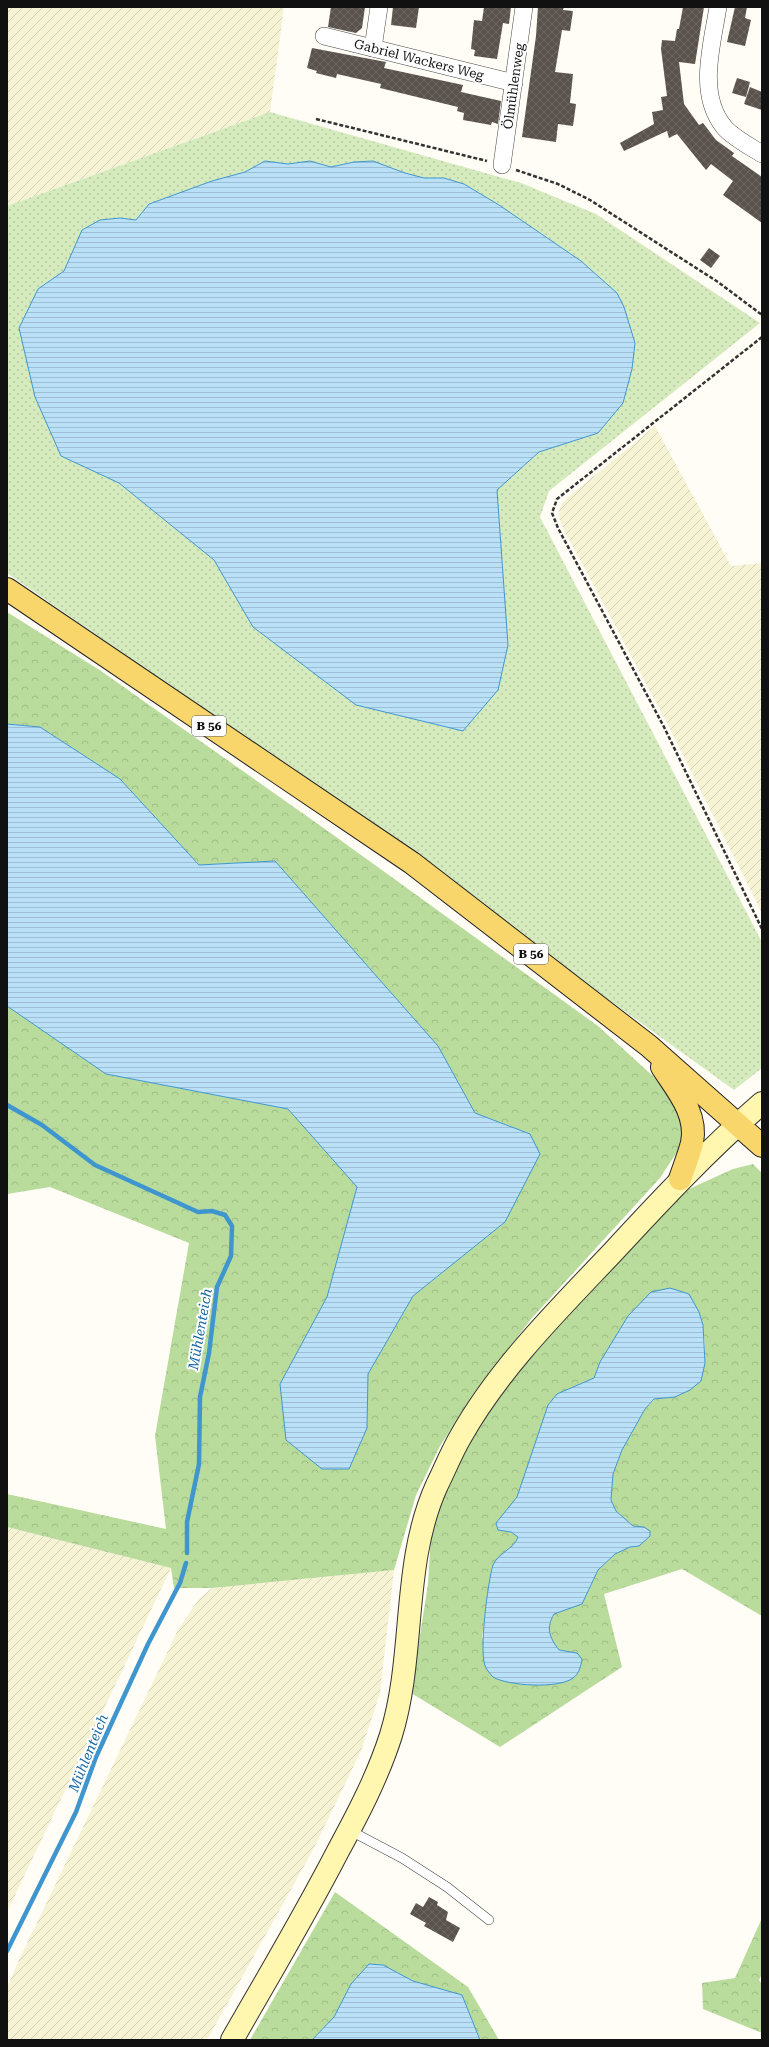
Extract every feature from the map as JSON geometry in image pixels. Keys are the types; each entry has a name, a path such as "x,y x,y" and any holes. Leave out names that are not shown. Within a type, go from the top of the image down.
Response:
{"main road":[{"name":"B 56","path":"7,589 412,863 649,1046 738,1123 762,1146"},
{"path":"649,1046 688,1106 693,1126 692,1142 680,1179"},
{"path":"232,2040 322,1881 349,1830 374,1779 391,1735 408,1649 412,1577 422,1524 436,1488 462,1435 500,1378 541,1328 680,1179 738,1123 762,1103"}],"street":[{"path":"373,48 379,7"},
{"name":"Ölmühlenweg","path":"502,165 524,7"},
{"path":"718,7 708,73 709,91 713,108 724,128 762,154"},
{"name":"Gabriel Wackers Weg","path":"324,36 514,83"}],"lane":[{"path":"349,1830 402,1858 434,1878 489,1920"}],"path":[{"path":"316,119 502,165 558,184 590,200 718,282 762,314"},
{"path":"762,337 557,499 552,513 558,528 664,727 762,929"}],"shaded area":[{"path":"7,7 284,7 270,112 7,206"},
{"path":"655,426 731,566 762,563 762,913 668,725 562,526 558,514 561,505 567,498"},
{"path":"7,1527 171,1568 7,1912"},
{"path":"394,1570 380,1693 361,1751 313,1850 207,2040 7,2040 7,1987 178,1630 198,1600 212,1588"}],"green space":[{"path":"270,112 521,183 596,214 760,323 549,491 540,517 762,942 762,1068 734,1090 243,736 7,573 7,206","holes":["265,161 288,164 310,161 331,167 354,162 391,167 405,173 424,178 444,178 464,184 499,205 581,261 617,293 598,433 539,452 497,490 508,645 463,731 356,705 253,627 214,560 119,483 61,456 38,289 64,271 120,218 136,220 149,204 212,181 245,172"]},
{"path":"7,612 101,671 325,829 598,1026 665,1087 684,1119 683,1136 677,1152 660,1178 532,1318 475,1392 440,1446 416,1495 394,1570 212,1588 174,1588 171,1568 7,1527 7,1494 166,1529 155,1436 189,1243 50,1187 7,1194 7,1006 106,1074 288,1109 357,1187 327,1297 280,1384 367,1428 368,1374 413,1296 505,1222 530,1134 475,1113 438,1046 275,861 199,865 120,779 40,727 7,724"},
{"path":"753,1164 762,1173 762,1616 682,1569 604,1594 622,1667 500,1747 411,1693 428,1584 432,1519 450,1474 486,1408 624,1249 689,1189 733,1169","holes":["699,1312 705,1346 701,1380 675,1397 655,1399 645,1409 622,1450 613,1474 611,1500 616,1511 633,1526 644,1527 639,1546 630,1547 615,1554 598,1570 588,1591 567,1608 554,1614 548,1624 550,1639 559,1650 577,1653 482,1638 492,1569 500,1556 514,1545 518,1537 496,1523 517,1498 548,1405 557,1394 594,1378 600,1362 628,1316"]},
{"path":"335,1892 468,1987 499,2040 480,2040 462,1995 413,1981 383,1965 370,1964 351,1984 334,2017 312,2040 250,2040"},
{"path":"762,1918 762,1974 759,1980 762,1984 762,2033 703,2009 702,1983 735,1978"}],"water":[{"path":"265,161 288,164 310,161 331,167 354,162 373,161 405,173 424,178 444,178 464,184 499,205 581,261 617,293 624,307 635,343 632,369 623,403 598,433 539,452 497,490 508,645 498,690 463,731 356,705 253,627 214,560 119,483 61,456 35,397 19,328 38,289 64,271 82,230 100,220 120,218 136,220 149,204 212,181 245,172"},
{"path":"7,724 40,727 120,779 199,865 275,861 438,1046 475,1113 530,1134 540,1154 505,1222 413,1296 368,1374 367,1428 349,1469 322,1469 286,1440 280,1384 327,1297 357,1187 288,1109 106,1074 7,1006"},
{"path":"670,1288 689,1294 699,1312 703,1325 705,1363 701,1381 690,1390 675,1397 654,1399 645,1409 622,1450 613,1474 611,1500 616,1511 633,1526 644,1527 650,1531 650,1536 639,1546 630,1547 615,1554 598,1570 582,1604 554,1614 549,1628 551,1637 559,1650 577,1653 582,1659 579,1670 573,1678 557,1684 533,1685 500,1680 493,1677 486,1668 483,1649 483,1634 491,1573 493,1565 498,1557 513,1545 518,1537 511,1532 498,1530 496,1523 517,1497 548,1405 557,1394 594,1378 600,1362 628,1316 651,1292"},
{"path":"369,1964 383,1965 413,1981 462,1995 480,2040 312,2040 334,2017 351,1984"}],"building":[{"path":"331,7 365,7 362,28 356,33 328,27"},
{"path":"393,7 419,7 416,28 391,25"},
{"path":"484,7 511,7 509,24 503,23 497,59 474,56 475,50 471,49 474,20 482,21"},
{"path":"538,7 564,7 563,10 573,11 570,31 562,30 555,72 573,74 570,103 576,104 573,126 558,124 556,142 522,137 536,36"},
{"path":"683,7 704,7 695,64 679,62 684,104 699,125 703,123 716,140 734,153 732,156 762,177 762,223 723,195 733,181 711,164 706,170 677,134 669,138 667,131 624,151 620,143 654,124 652,112 663,110 661,97 667,96 661,49 662,40 675,41"},
{"path":"735,7 747,7 745,18 751,20 745,46 727,42"},
{"path":"312,48 386,62 384,68 463,85 461,92 501,101 498,124 492,122 491,125 463,120 464,113 457,111 458,107 380,88 381,84 337,74 336,78 316,73 317,71 307,68"},
{"path":"737,78 750,82 746,97 732,93"},
{"path":"750,87 762,92 762,110 744,104"},
{"path":"709,248 720,256 711,268 700,260"},
{"path":"429,1897 438,1902 437,1905 448,1912 446,1920 460,1928 453,1942 424,1926 426,1923 410,1914 416,1903 423,1907"}],"waterway":[{"name":"Mühlenteich","path":"7,1105 42,1125 95,1165 198,1212 212,1211 225,1215 232,1226 231,1256 217,1287 209,1353 200,1397 199,1464 187,1522 187,1553"},
{"name":"Mühlenteich","path":"7,1951 76,1812 96,1757 148,1644 180,1583 186,1563"}]}
